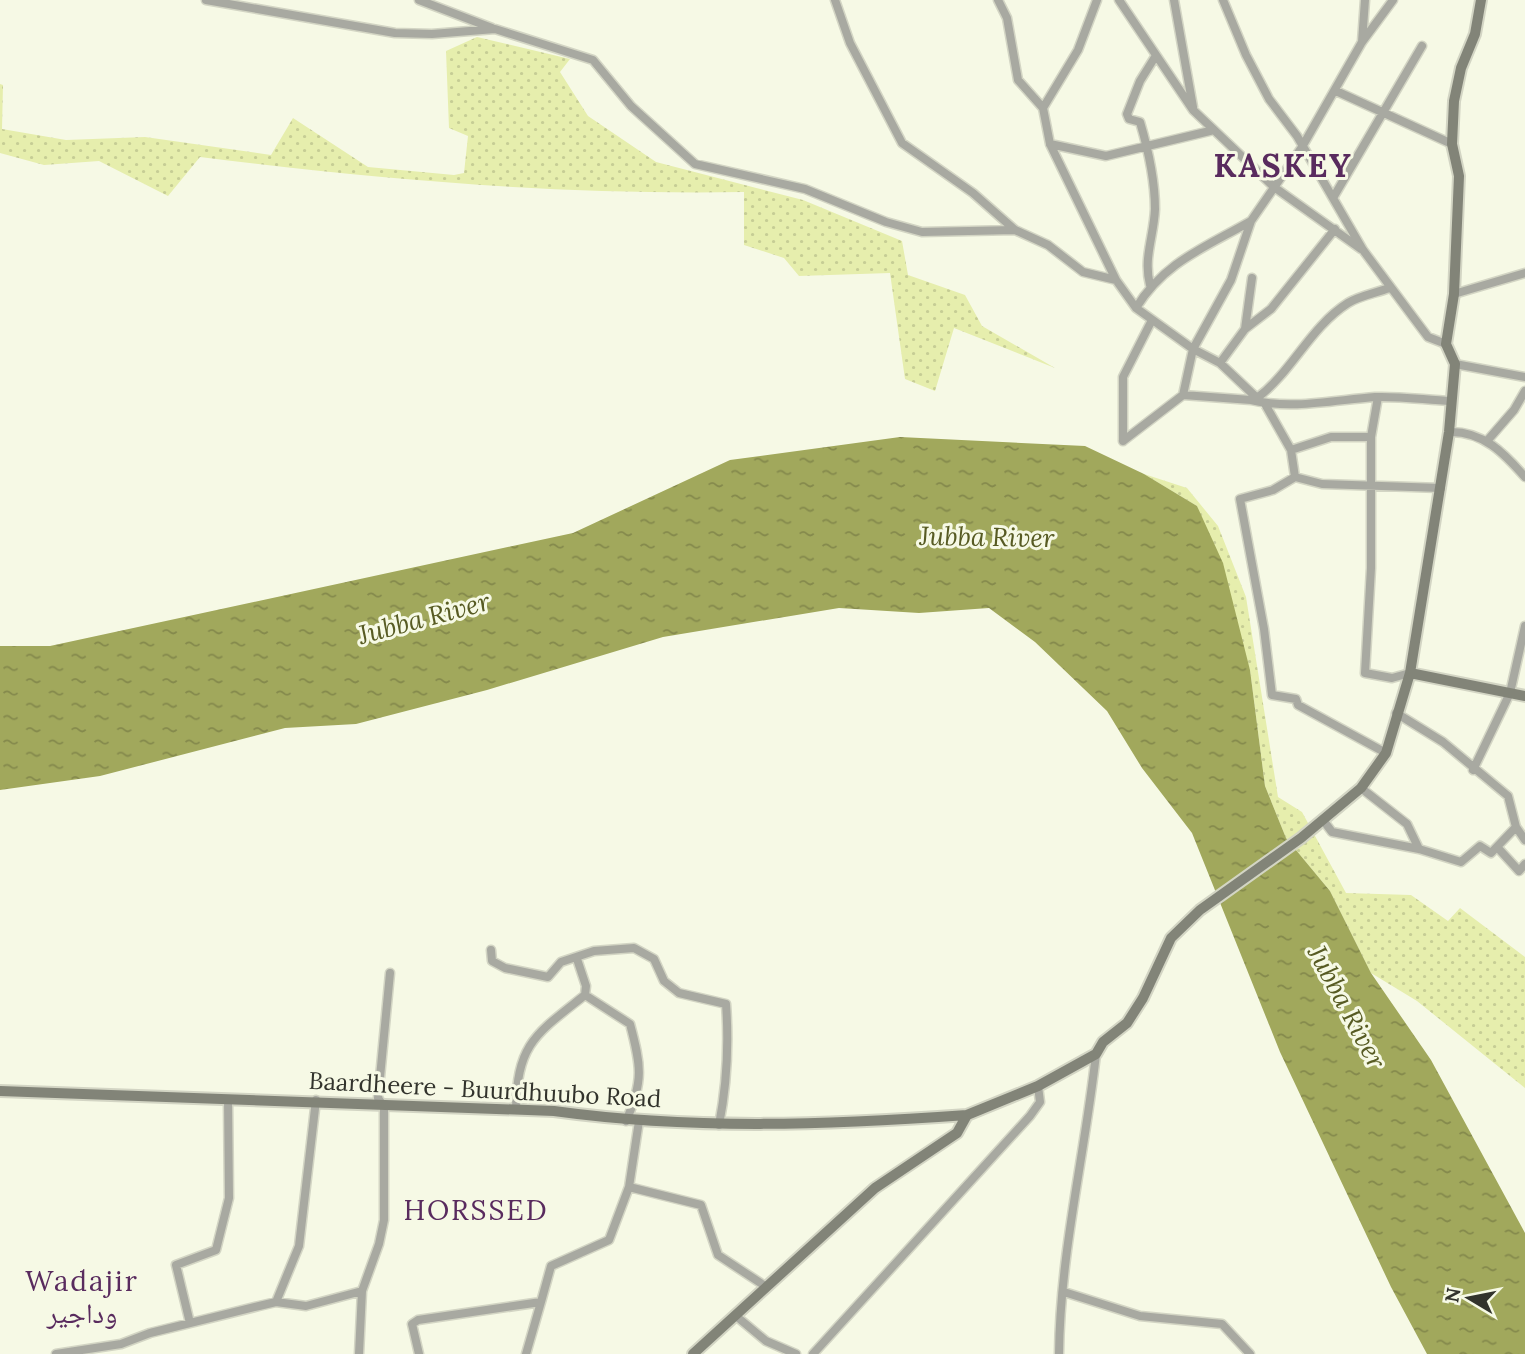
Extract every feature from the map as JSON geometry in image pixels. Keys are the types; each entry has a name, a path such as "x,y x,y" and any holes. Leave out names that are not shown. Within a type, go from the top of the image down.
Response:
{"main road":[{"path":"693,1354 875,1188 957,1133 967,1115 1038,1086 1096,1054 1103,1042 1127,1023 1143,998 1171,938 1200,910 1301,838 1361,788 1386,753 1410,673 1449,432 1455,364 1446,345 1454,294 1459,176 1452,144 1456,90 1461,68 1475,34 1481,0"},
{"path":"1410,673 1525,696"},
{"name":"Baardheere - Buurdhuubo Road","path":"0,1091 316,1100 384,1107 554,1111 626,1121 719,1125 831,1124 967,1115"}],"street":[{"path":"206,0 395,33 432,34 495,29"},
{"path":"419,0 495,29 593,60 631,106 695,164 805,189 886,222 922,232 1015,230"},
{"path":"835,0 850,43 902,143 973,193 1015,230 1048,245 1083,272 1116,280"},
{"path":"998,0 1007,18 1018,80 1042,108 1050,144 1116,280 1136,308 1193,349 1220,363 1258,401 1291,450 1295,477"},
{"path":"1042,108 1078,50 1097,0"},
{"path":"1119,0 1193,110 1274,187 1363,250"},
{"path":"1174,0 1193,110"},
{"path":"1223,0 1246,55 1363,250 1428,337 1446,345"},
{"path":"1362,42 1365,0"},
{"path":"1152,320 1123,377 1123,441 1183,395 1189,379 1193,349 1231,280 1251,221 1302,147 1362,42 1393,0"},
{"path":"1333,198 1422,46"},
{"path":"1150,285 1146,266 1155,209 1147,147 1140,122 1129,118 1127,114 1140,81 1155,57"},
{"path":"1336,91 1452,144"},
{"path":"1050,144 1107,156 1214,130"},
{"path":"1136,308 1150,285 1166,269 1251,221"},
{"path":"1220,363 1245,329 1271,309 1335,229"},
{"path":"1454,294 1525,273"},
{"path":"1245,329 1252,278"},
{"path":"1258,401 1327,319 1350,302 1389,288"},
{"path":"1455,364 1525,377"},
{"path":"1487,441 1514,410 1525,391"},
{"path":"1183,395 1258,401 1378,397 1451,401"},
{"path":"1378,397 1371,437 1373,484 1365,673 1392,678 1410,673"},
{"path":"1449,432 1464,432 1487,441 1525,477"},
{"path":"1291,450 1331,437 1371,437"},
{"path":"1386,753 1298,705 1296,699 1272,695 1264,629 1240,499 1273,490 1295,477 1322,484 1441,488"},
{"path":"1473,769 1510,693 1525,626"},
{"path":"1396,713 1443,742 1508,796 1516,827 1525,840"},
{"path":"1361,788 1407,824 1419,849"},
{"path":"1323,820 1332,832 1419,849 1461,862 1480,846 1491,853 1516,827"},
{"path":"1498,848 1519,871 1525,864"},
{"path":"491,950 492,961 505,968 548,977 561,962 594,951 634,948 654,959 664,981 679,993 726,1004 728,1052 719,1125"},
{"path":"516,1110 516,1087 526,1048 585,995 586,985 577,958"},
{"path":"359,1354 362,1291 379,1244 384,1220 384,1107 378,1098 390,973"},
{"path":"585,995 630,1024 641,1066 635,1101 626,1121"},
{"path":"1059,1354 1068,1236 1087,1138 1096,1054"},
{"path":"813,1354 1030,1116 1040,1102 1038,1086"},
{"path":"190,1323 176,1265 216,1250 229,1198 228,1099"},
{"path":"276,1302 299,1246 316,1100"},
{"path":"526,1354 551,1266 608,1240 629,1187 639,1121"},
{"path":"629,1187 701,1205 718,1255 765,1286"},
{"path":"56,1354 121,1344 190,1323 276,1302 306,1306 362,1291"},
{"path":"1064,1292 1140,1316 1222,1324 1250,1354"},
{"path":"419,1354 412,1324 418,1320 541,1302"},
{"path":"736,1316 766,1341 796,1354"}],"shaded area":[{"path":"477,37 570,59 560,72 588,116 656,162 803,200 902,241 908,275 965,295 982,326 1055,368 954,328 935,391 905,379 890,273 799,276 784,258 744,245 744,192 606,191 471,184 336,173 200,157 168,196 99,161 44,165 0,153 0,84 3,85 2,129 66,140 145,137 271,155 293,118 368,167 454,175 464,173 468,136 449,128 446,51"},
{"path":"1144,474 1187,488 1218,526 1246,597 1278,797 1302,812 1346,893 1411,895 1448,921 1460,908 1525,957 1525,1088 1417,1001 1371,973 1330,891 1286,838 1265,786 1250,670 1197,506"}],"water":[{"name":"Jubba River","path":"900,437 1085,446 1144,474 1197,506 1223,563 1250,670 1265,786 1286,838 1330,891 1371,973 1431,1060 1525,1233 1525,1354 1427,1354 1391,1287 1280,1052 1192,833 1142,768 1107,711 1035,642 989,608 919,613 839,608 663,637 487,690 356,724 285,728 100,776 0,790 0,646 50,646 573,533 730,460"}],"district":[{"name":"KASKEY","path":"1283,166"},
{"name":"HORSSED","path":"476,1210"},
{"name":"Wadajir وداجير","path":"82,1297"}]}
